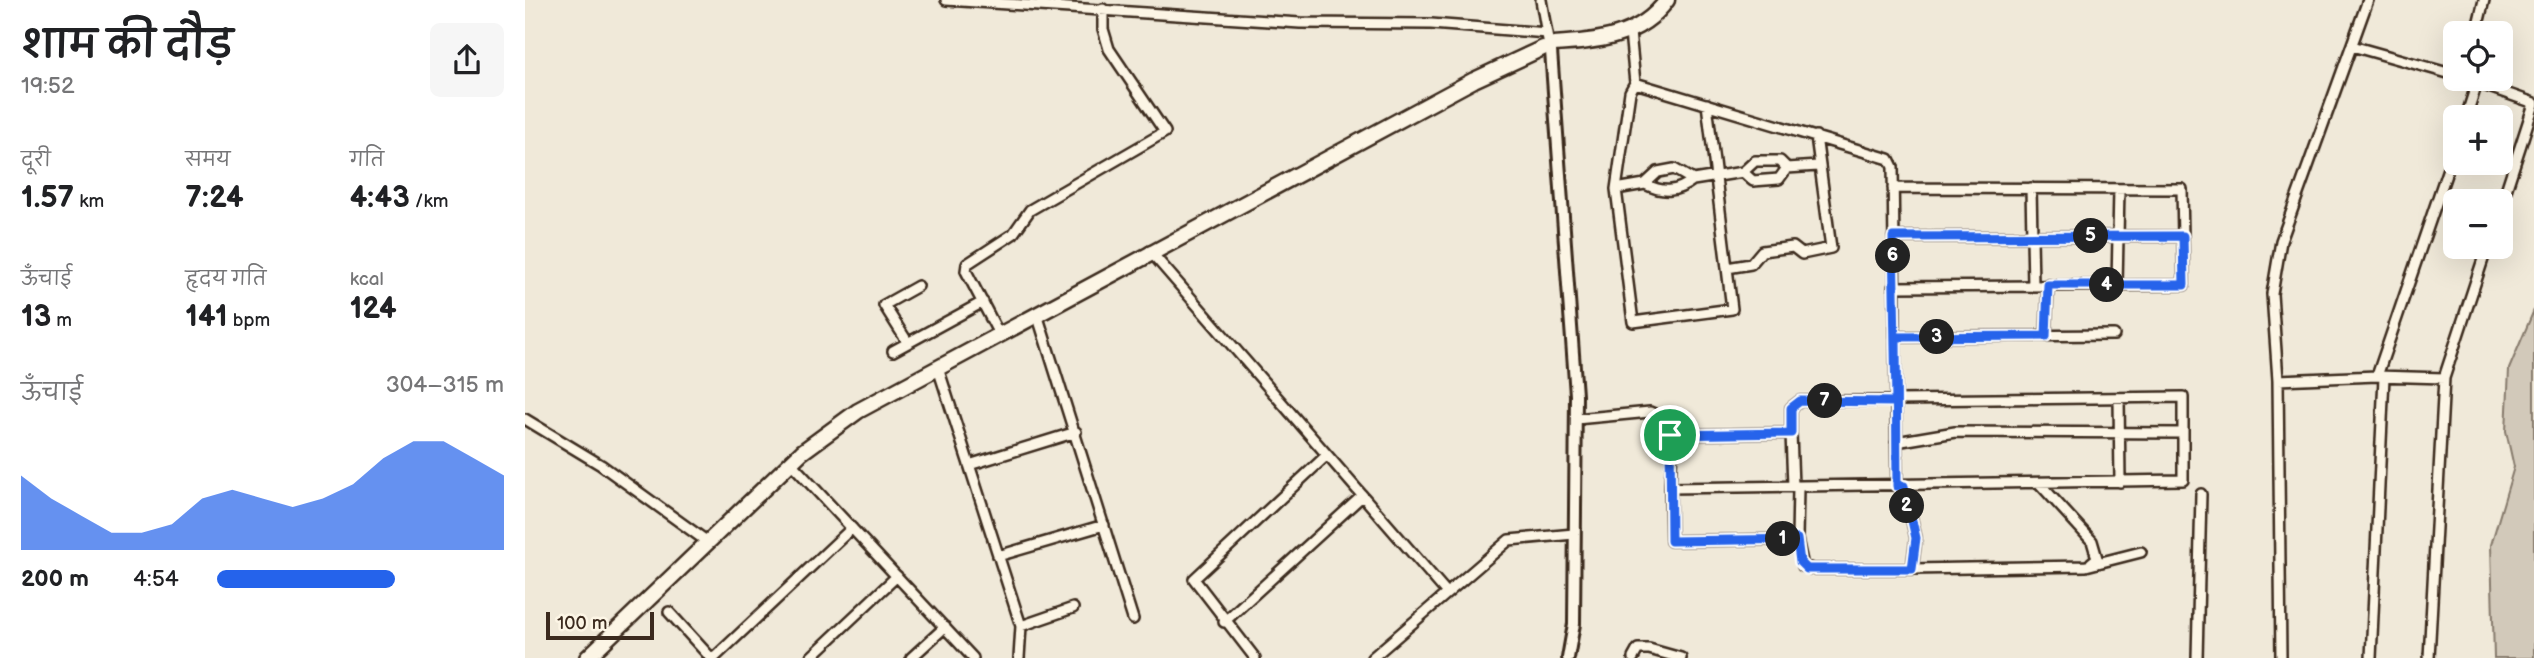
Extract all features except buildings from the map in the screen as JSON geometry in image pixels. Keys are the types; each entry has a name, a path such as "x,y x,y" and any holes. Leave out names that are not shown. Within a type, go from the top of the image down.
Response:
{"main road":[{"path":"587,658 791,463 858,411 1000,336 1150,251 1474,80 1549,43 1606,39 1630,32 1648,20 1667,0"}],"street":[{"path":"946,0 1300,23 1431,24 1549,43"},
{"path":"1541,0 1549,43 1576,419 1573,624 1568,658"},
{"path":"2281,658 2278,380 2272,294 2279,251 2368,0"},
{"path":"2479,21 2484,0"},
{"path":"1000,336 966,271 967,264 1004,242 1030,210 1165,132 1109,48 1103,29 1103,9"},
{"path":"1630,32 1635,83 1629,92 1616,189 1633,322 1732,309 1707,104"},
{"path":"2352,46 2443,72"},
{"path":"1635,83 1889,159 1893,167 1896,442 1901,486 1916,538 1912,569"},
{"path":"2499,91 2534,104 2506,189"},
{"path":"1727,268 1751,264 1762,251 1793,247 1803,254 1831,248 1816,136"},
{"path":"1645,184 1660,192 1681,189 1693,180 1743,172 1755,161 1780,161 1787,168"},
{"path":"1743,172 1753,181 1779,178 1787,168 1818,166"},
{"path":"1616,189 1645,184 1658,172 1674,169 1693,180"},
{"path":"2371,658 2381,377 2446,175"},
{"path":"1893,188 2182,189 2184,285 1893,287"},
{"path":"2031,188 2033,286"},
{"path":"2117,285 2119,189"},
{"path":"1893,237 2183,236"},
{"path":"1150,251 1447,593"},
{"path":"2429,658 2444,379 2483,259"},
{"path":"2046,336 2048,285"},
{"path":"908,343 884,305 918,286"},
{"path":"893,351 982,302"},
{"path":"1037,314 1133,619"},
{"path":"1896,337 2114,335"},
{"path":"938,368 1021,626 1019,658"},
{"path":"2278,380 2381,377 2444,379"},
{"path":"1670,488 1796,487 1901,486 2183,480 2183,397 1800,401 1791,408 1796,487 1797,539 1800,562 1807,569 2086,566 2141,552"},
{"path":"2119,398 2120,482"},
{"path":"1576,419 1650,412 1664,420 1670,435 1671,541 1797,539"},
{"path":"525,419 601,465 709,543"},
{"path":"969,465 1076,432"},
{"path":"1896,442 1955,432 2119,435 2183,433"},
{"path":"1670,435 1791,433"},
{"path":"1255,658 1224,622 1194,579 1327,455"},
{"path":"791,463 973,658"},
{"path":"2039,483 2092,541 2097,558 2086,566"},
{"path":"2197,658 2201,494"},
{"path":"1224,622 1362,496"},
{"path":"999,556 1104,525"},
{"path":"669,612 713,658 852,528"},
{"path":"1372,658 1509,540 1574,534"},
{"path":"810,658 897,576"},
{"path":"1021,626 1073,608"},
{"path":"911,658 945,627"},
{"path":"1633,658 1638,649 1649,649 1681,658"}],"shaded area":[{"path":"2534,310 2534,658 2494,658 2491,545 2514,467 2506,431 2509,369"}],"route":[{"path":"2183,236 2184,285 2048,285 2046,336 1896,337 1897,486 1904,486 1916,538 1912,569 1807,569 1800,562 1797,539 1671,541 1670,435 1791,433 1791,408 1800,401 1896,402 1893,237 2183,236"}]}
